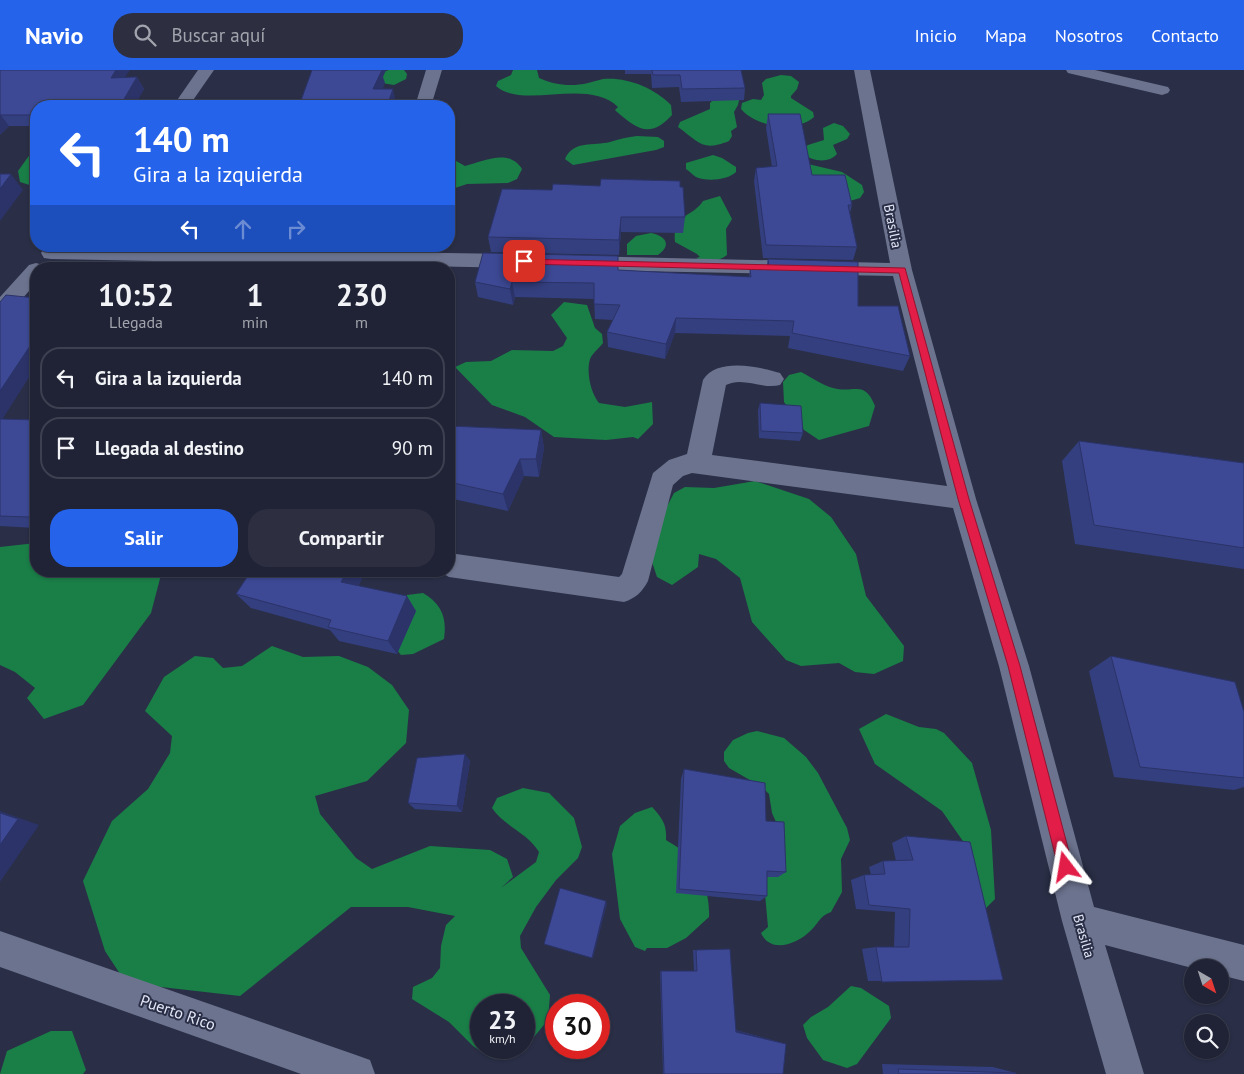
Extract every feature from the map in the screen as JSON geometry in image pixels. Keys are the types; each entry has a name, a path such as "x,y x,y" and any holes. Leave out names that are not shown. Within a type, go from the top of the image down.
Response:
{"street":[{"path":"186,100 206,70"},
{"path":"425,100 434,70"},
{"name":"Brasilia","path":"862,70 902,270 964,499 1014,666 1080,922 1125,1074"},
{"path":"1074,70 1162,90"},
{"path":"43,262 52,252"},
{"path":"137,252 534,262"},
{"path":"563,262 902,270"},
{"path":"0,310 30,277"},
{"path":"698,463 715,380 722,375 736,373 772,378"},
{"path":"455,566 624,590 634,581 662,480 672,470 686,463 698,463 964,499"},
{"path":"1080,922 1244,963"},
{"name":"Puerto Rico","path":"0,949 356,1074"}],"green space":[{"path":"389,70 404,70 407,74 406,79 394,85 382,83 380,73"},
{"path":"513,70 537,70 539,78 563,85 582,84 603,79 631,82 657,93 671,105 672,115 657,127 644,129 637,127 624,118 615,110 618,107 605,98 590,94 522,95 508,93 496,86 498,81 511,75"},
{"path":"781,75 791,76 799,82 791,98 813,112 814,117 797,125 776,126 756,120 741,109 742,103 753,99 761,100 764,95 762,83 766,79"},
{"path":"733,96 739,100 734,112 737,127 731,131 732,136 729,141 713,146 701,144 678,127 680,122 710,109 712,101"},
{"path":"834,123 843,126 850,134 847,139 833,145 837,154 829,159 820,160 803,154 803,149 808,145 824,140 823,128"},
{"path":"637,136 658,137 664,141 664,147 573,165 565,159 573,149 579,146"},
{"path":"30,154 30,185 20,182 18,171"},
{"path":"713,155 722,158 736,167 736,172 723,178 701,179 686,169 686,163"},
{"path":"503,158 517,163 522,169 517,179 508,183 467,184 455,188 455,160 465,166 488,159"},
{"path":"808,164 842,172 862,185 864,192 860,198 850,201 827,197 804,166"},
{"path":"720,196 732,219 726,229 727,255 716,260 700,260 696,258 700,257 697,254 675,242 676,226 683,217 698,207 703,201"},
{"path":"651,233 660,236 666,244 665,248 658,255 627,255 627,244 636,236"},
{"path":"564,302 587,305 595,328 602,334 603,343 591,357 589,364 592,388 599,403 625,407 652,402 653,424 638,439 633,437 606,440 554,437 525,417 492,405 455,367 466,362 491,361 512,350 553,351 563,346 567,338 551,315"},
{"path":"801,372 833,388 858,389 867,393 875,406 869,426 819,440 804,430 784,402 783,382 789,375"},
{"path":"755,481 809,499 831,517 856,554 866,596 904,646 903,661 874,674 855,672 839,663 801,666 786,660 752,622 740,578 716,559 699,554 698,567 672,585 657,577 648,550 651,537 674,493 685,487 714,488"},
{"path":"30,544 30,577 160,577 151,613 83,705 44,719 27,698 35,688 15,672 0,665 0,547"},
{"path":"423,593 435,602 442,612 445,624 444,639 413,654 401,655 384,634 386,619 407,595"},
{"path":"272,646 303,657 339,656 368,667 392,685 409,710 406,743 367,781 315,796 320,814 356,858 372,869 430,846 490,850 507,859 513,877 501,888 536,862 539,852 529,840 503,820 492,808 497,798 523,788 549,793 574,818 582,847 578,858 556,880 536,907 520,936 521,948 549,994 545,994 545,1024 535,1036 535,994 470,994 470,1043 449,1022 412,999 413,987 432,978 440,968 441,946 446,925 455,916 408,907 351,907 240,996 126,983 105,951 83,881 112,821 148,789 170,753 172,736 145,711 164,677 195,656 213,658 223,668 242,666"},
{"path":"886,714 919,727 936,729 944,733 972,763 991,830 995,899 986,908 978,899 967,847 942,811 875,764 859,729"},
{"path":"757,731 784,738 806,757 818,773 847,828 850,840 841,859 842,892 831,912 821,918 803,937 790,944 783,945 770,943 761,933 768,927 764,883 783,850 784,840 772,813 769,794 762,787 729,768 724,761 724,752 733,740"},
{"path":"652,807 663,822 666,830 666,840 687,854 702,877 707,893 709,917 686,938 667,948 647,948 645,951 635,947 620,919 612,854 620,826 635,813"},
{"path":"851,986 861,988 889,1006 891,1018 857,1064 847,1068 823,1060 807,1038 803,1025 811,1017 828,1007"},
{"path":"51,1031 72,1031 86,1070 83,1074 0,1074 7,1051"}],"building":[{"path":"0,70 116,70 111,78 137,77 124,100 30,100 30,115 0,115"},
{"path":"312,70 382,70 373,89 393,89 389,100 301,100"},
{"path":"652,70 741,70 745,88 682,89 680,75 653,75"},
{"path":"768,114 800,114 812,175 845,175 852,205 848,205 857,247 766,245 756,168 777,166"},
{"path":"0,174 11,174 0,189"},
{"path":"601,179 680,181 680,187 683,187 685,217 621,217 619,240 488,237 502,189 552,190 553,184 600,186"},
{"path":"483,253 618,256 618,270 751,277 750,269 769,269 768,259 858,262 858,306 898,306 910,356 792,333 794,321 676,318 666,344 607,332 620,305 594,304 594,283 512,282 510,289 475,282"},
{"path":"6,295 30,297 30,346 0,391 0,302"},
{"path":"760,403 801,406 803,433 761,431"},
{"path":"0,419 30,420 30,515 29,517 0,516"},
{"path":"455,426 541,430 536,459 520,459 503,494 455,483"},
{"path":"1079,441 1244,463 1244,548 1094,525"},
{"path":"247,577 344,577 341,582 407,596 388,641 328,627 331,620 236,594"},
{"path":"1111,656 1235,682 1244,712 1244,778 1140,767"},
{"path":"465,754 457,806 408,803 417,758"},
{"path":"684,769 765,783 766,821 784,822 786,872 767,871 767,896 679,889"},
{"path":"0,813 18,819 0,845"},
{"path":"906,836 970,842 1003,980 882,982 876,947 909,947 910,909 869,905 864,875 885,874 883,861 913,860"},
{"path":"560,888 606,901 592,958 544,944"},
{"path":"730,949 736,1032 786,1044 783,1074 664,1074 661,971 697,971 696,950"},
{"path":"898,1069 1016,1073 1016,1074 899,1074"}],"route":[{"path":"524,261 902,270 964,499 1014,666 1066,867"}]}
